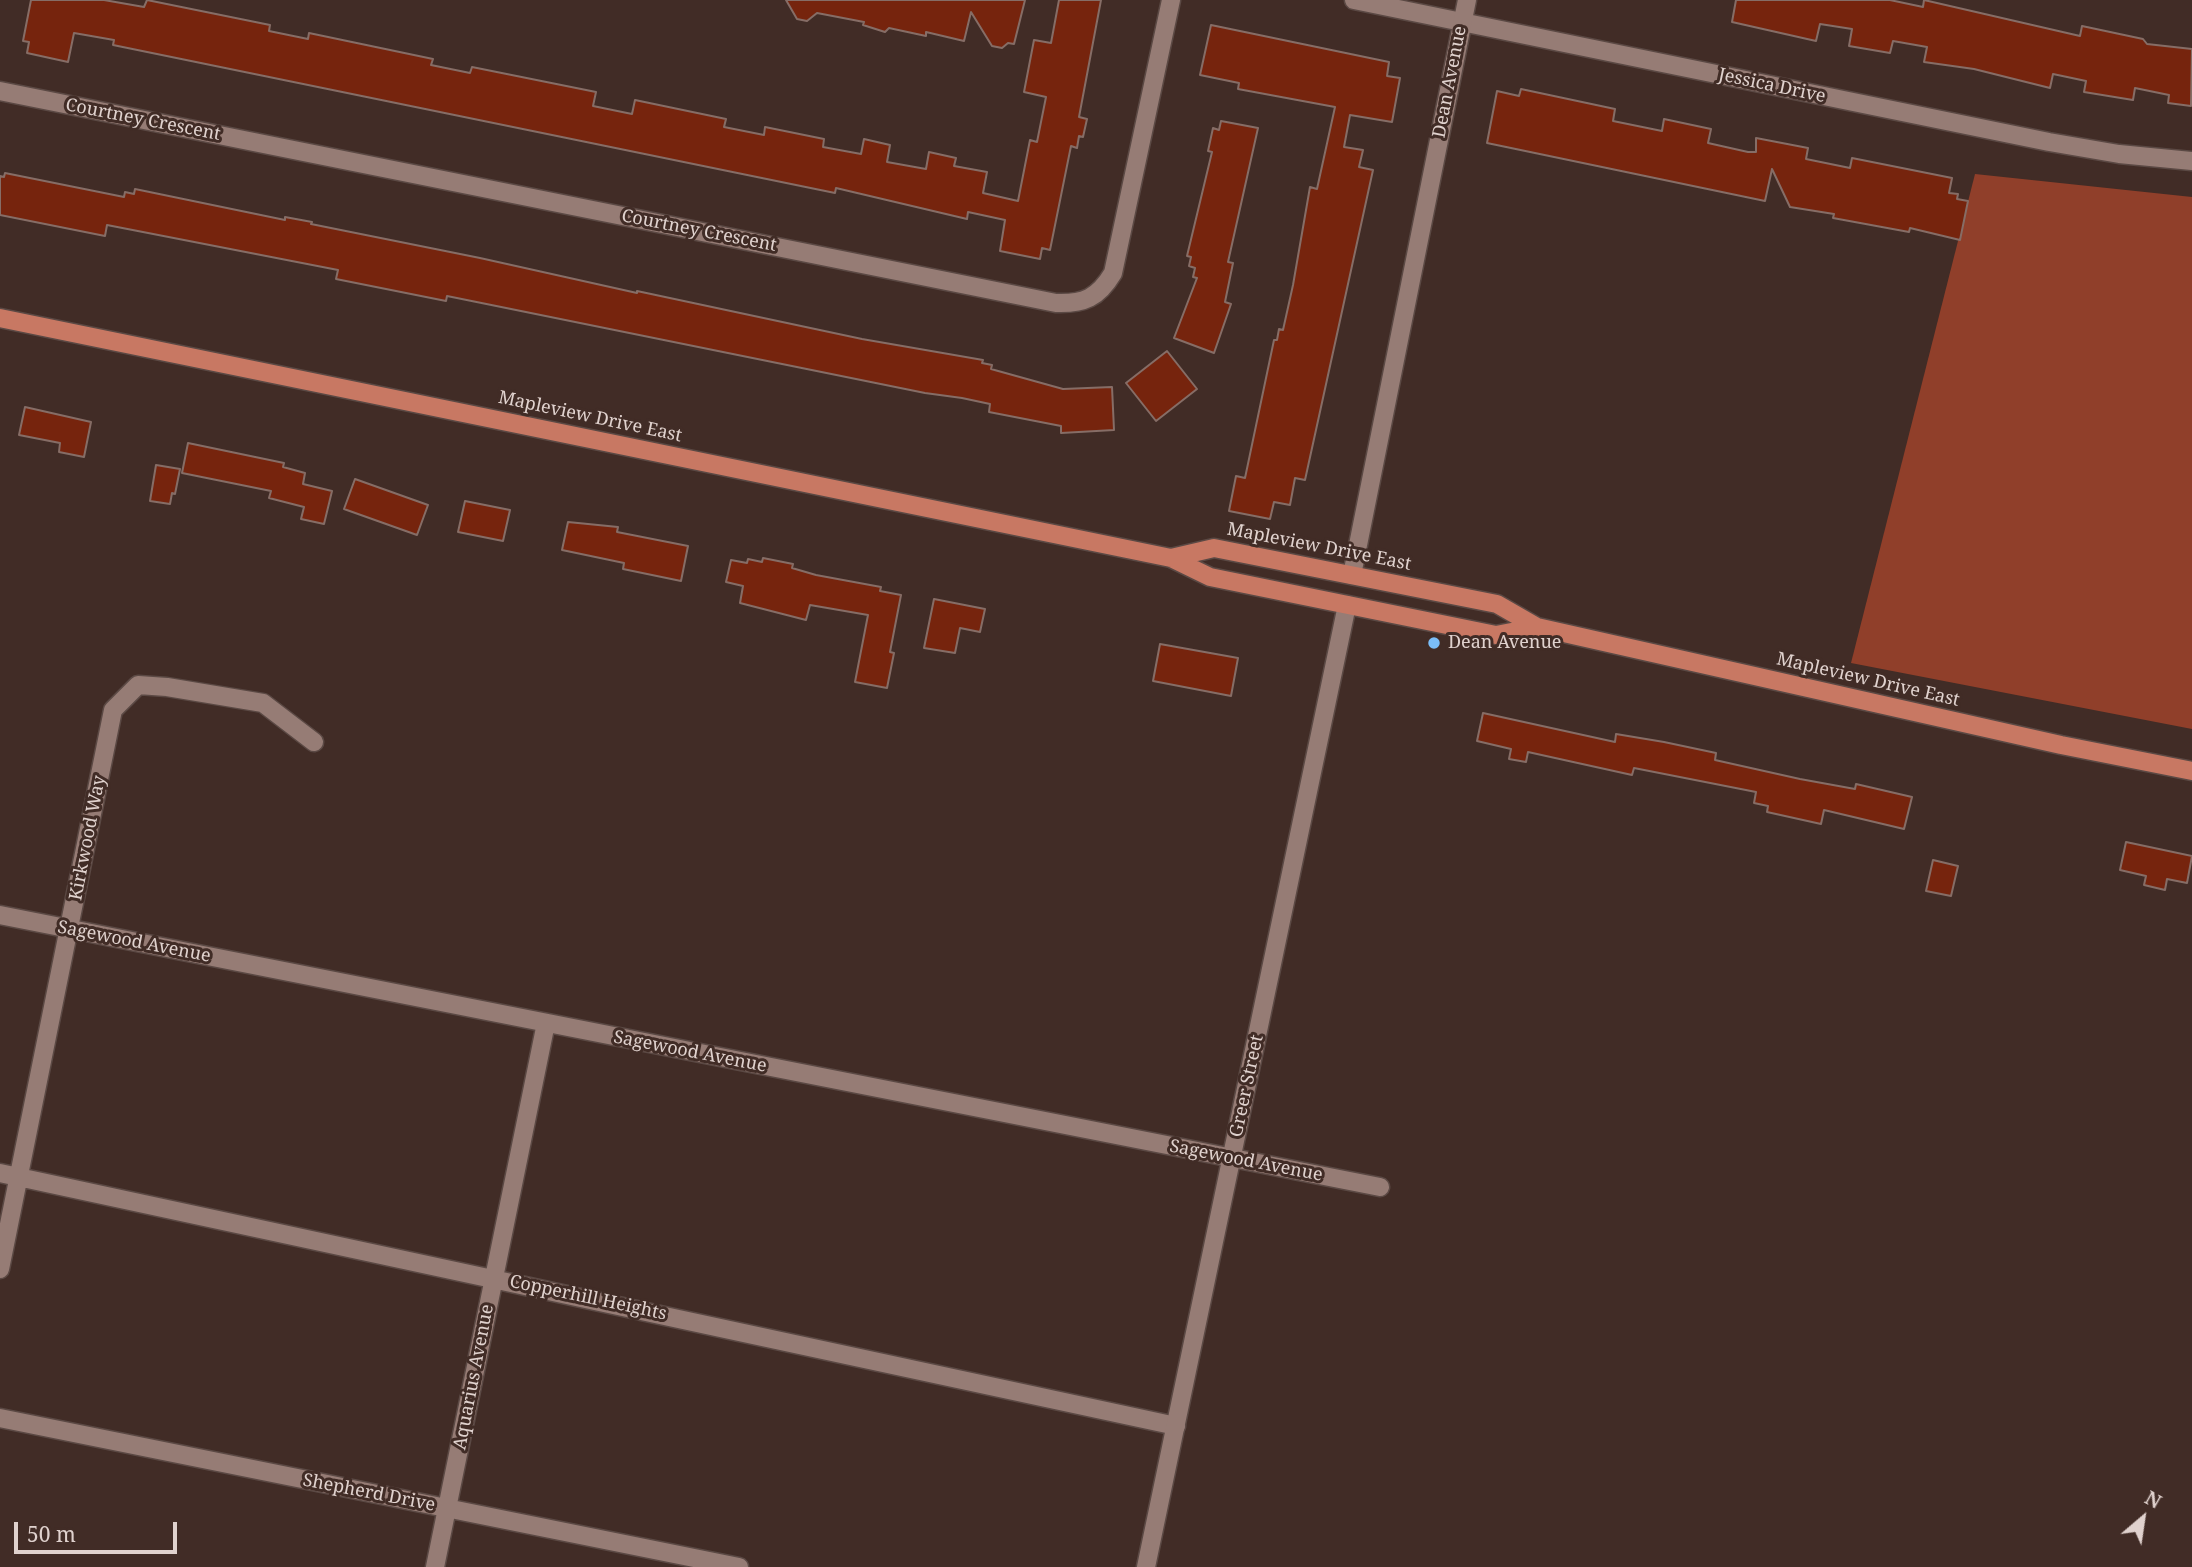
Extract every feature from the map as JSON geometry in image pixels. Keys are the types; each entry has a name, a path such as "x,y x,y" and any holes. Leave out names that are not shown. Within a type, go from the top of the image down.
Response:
{"main road":[{"name":"Mapleview Drive East","path":"0,318 1171,558 1209,577 1496,635 1536,627"},
{"name":"Mapleview Drive East","path":"1171,558 1214,548 1497,604 1536,627 2061,745 2192,771"}],"street":[{"name":"Courtney Crescent","path":"0,91 1028,297 1073,303 1089,300 1096,295 1113,273 1171,0"},
{"name":"Jessica Drive","path":"1354,0 2061,145 2192,160"},
{"name":"Dean Avenue","path":"1352,575 1467,0"},
{"name":"Greer Street","path":"1146,1567 1347,605"},
{"name":"Kirkwood Way","path":"0,1269 113,710 138,685 167,687 263,703 314,742"},
{"name":"Sagewood Avenue","path":"0,915 1380,1187"},
{"name":"Aquarius Avenue","path":"435,1567 546,1023"},
{"name":"Copperhill Heights","path":"0,1173 494,1277 1176,1426"},
{"name":"Shepherd Drive","path":"0,1418 739,1567"}],"shaded area":[{"path":"1975,174 2192,197 2192,729 1851,663"}],"building":[{"path":"31,0 104,0 144,7 147,0 270,25 269,31 308,39 309,33 433,59 431,65 470,73 472,67 596,92 593,106 632,114 635,100 726,119 724,127 764,135 765,127 824,139 823,147 861,154 864,139 890,145 887,162 926,169 929,152 956,158 954,166 987,172 983,193 1018,201 1030,140 1037,142 1046,97 1024,92 1034,40 1051,43 1059,0 1101,0 1079,117 1087,119 1083,137 1079,136 1077,148 1071,146 1050,250 1042,248 1040,259 1000,251 1005,220 968,212 967,219 836,188 835,193 113,45 114,40 74,33 68,62 27,53 29,42 23,41"},
{"path":"786,0 1025,0 1014,44 1008,43 1002,48 992,46 971,12 964,41 926,32 926,36 889,28 885,32 863,25 864,22 817,13 807,21 797,19"},
{"path":"1736,0 1890,0 1923,7 1924,0 2080,36 2082,26 2143,39 2147,44 2192,49 2191,106 2168,103 2169,95 2135,88 2133,100 2084,92 2086,81 2053,74 2050,88 1974,69 1924,62 1927,47 1893,41 1890,53 1849,46 1852,29 1820,24 1816,41 1732,22"},
{"path":"1211,25 1389,62 1387,76 1400,78 1392,122 1350,115 1344,147 1363,150 1359,167 1373,170 1305,480 1295,478 1290,505 1274,502 1270,519 1229,511 1236,476 1245,478 1274,340 1277,340 1279,329 1283,330 1310,187 1317,189 1335,107 1238,89 1239,83 1200,75"},
{"path":"1521,89 1615,109 1613,121 1662,131 1664,119 1711,129 1708,143 1748,152 1756,152 1756,138 1808,148 1806,159 1850,168 1852,158 1952,178 1949,193 1958,194 1957,199 1968,201 1960,240 1910,228 1909,232 1833,218 1834,214 1790,207 1772,169 1765,201 1487,143 1497,91 1519,96"},
{"path":"1221,121 1258,128 1228,262 1233,263 1225,302 1231,304 1214,353 1174,338 1197,278 1193,277 1195,268 1189,266 1191,257 1187,256 1212,152 1208,151 1213,128 1219,130"},
{"path":"5,173 124,197 125,192 134,194 135,189 285,220 285,217 312,222 311,224 637,293 862,339 983,360 982,363 992,365 991,369 1063,389 1112,387 1114,430 1061,433 1061,426 989,412 990,404 962,398 925,393 447,296 446,301 336,279 338,270 107,225 105,236 0,215 0,176 4,177"},
{"path":"1167,351 1197,389 1156,421 1126,383"},
{"path":"25,407 91,422 84,457 59,452 60,443 19,435"},
{"path":"188,443 284,463 283,467 305,473 303,484 332,491 324,524 301,519 304,507 269,498 271,491 182,473"},
{"path":"156,465 180,469 170,504 150,501"},
{"path":"355,479 428,505 417,535 344,509"},
{"path":"465,501 510,510 503,541 458,532"},
{"path":"568,522 618,527 617,532 688,546 681,581 623,569 624,563 562,550"},
{"path":"763,558 793,564 792,568 816,575 881,587 880,591 901,595 890,652 894,653 887,688 855,682 868,615 810,605 806,620 740,603 743,586 726,582 731,560 747,563 748,559 762,562"},
{"path":"934,599 985,609 980,632 960,628 955,653 924,648"},
{"path":"1160,644 1238,658 1231,696 1153,681"},
{"path":"1483,713 1615,742 1616,734 1664,742 1716,753 1715,760 1800,779 1855,789 1856,784 1912,797 1904,829 1824,810 1821,824 1767,812 1768,806 1754,803 1756,792 1634,768 1632,775 1528,752 1526,762 1509,759 1511,749 1477,741"},
{"path":"2126,842 2192,856 2187,883 2167,879 2165,890 2144,885 2146,876 2120,870"},
{"path":"1933,860 1958,866 1951,896 1926,891"}],"place":[{"name":"Dean Avenue","path":"1434,643"}]}
